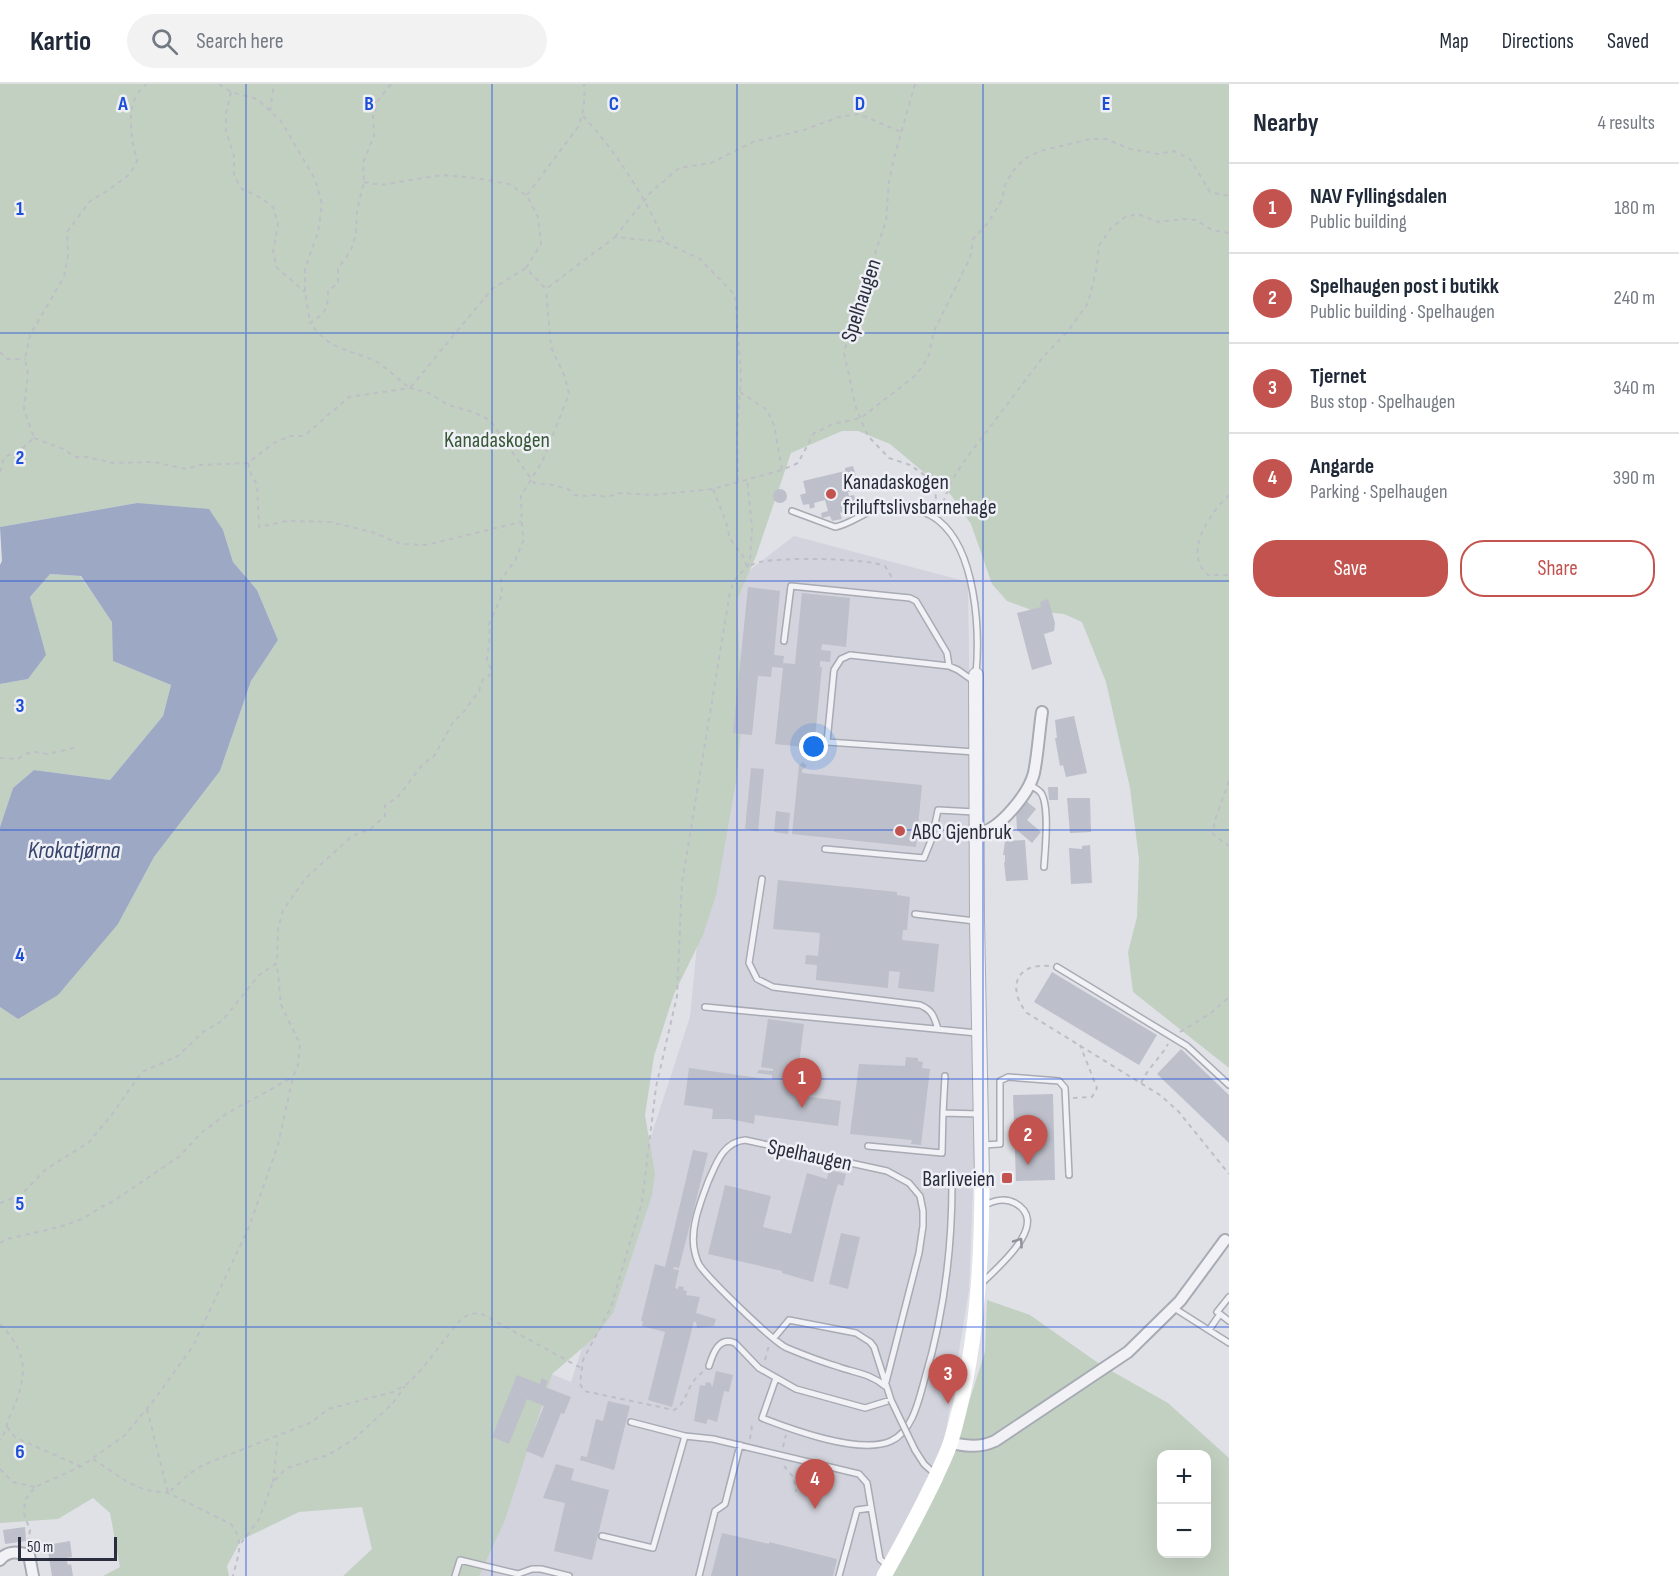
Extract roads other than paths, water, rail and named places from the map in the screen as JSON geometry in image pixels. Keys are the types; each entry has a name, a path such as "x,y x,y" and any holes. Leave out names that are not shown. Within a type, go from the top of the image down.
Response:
{"main road":[{"path":"887,1571 918,1516 951,1443 969,1362 980,1286 982,1179"}],"street":[{"path":"976,679 978,1033 982,1179"},
{"path":"978,833 986,832 1006,816 1029,785 1034,774 1042,712"},
{"path":"951,1443 964,1446 985,1446 1011,1432 1128,1352 1174,1308 1228,1238"},
{"path":"0,1560 3,1556 15,1551 29,1555 33,1576"}],"lane":[{"path":"792,511 834,527 884,507 919,510 937,519 947,528 959,549 973,590 976,614 976,679 949,666 850,655 841,659 834,670 827,742 976,752"},
{"path":"784,641 791,586 910,598 916,601 947,653 949,666"},
{"path":"1029,785 1039,790 1043,796 1046,823 1044,867"},
{"path":"825,849 924,858 932,838 938,810 977,812"},
{"path":"762,879 749,963 757,979 773,987 920,1005 929,1009 938,1029"},
{"path":"915,914 977,921"},
{"path":"1057,967 1173,1036 1229,1085"},
{"path":"705,1007 978,1033"},
{"path":"868,1146 942,1153 945,1076"},
{"path":"981,1145 1000,1144 1000,1081 1008,1077 1059,1081 1065,1088 1069,1176"},
{"path":"943,1113 980,1114"},
{"name":"Spelhaugen","path":"737,1141 762,1143 807,1155 879,1169 909,1183 920,1196 923,1211 919,1253 885,1386 869,1375 840,1368 783,1346 756,1323 699,1266 694,1253 693,1237 703,1196 718,1160 730,1145 737,1141"},
{"path":"776,1378 762,1418 788,1428 843,1442 881,1444 897,1437 908,1424 918,1404 941,1318 949,1263 952,1184"},
{"path":"980,1286 1018,1244 1027,1227 1027,1216 1016,1203 998,1200 982,1207"},
{"path":"1229,1297 1217,1312 1229,1321"},
{"path":"1174,1308 1229,1343"},
{"path":"1209,1330 1220,1314"},
{"path":"774,1338 789,1320 856,1333 874,1347 885,1386 915,1450 924,1464 937,1475"},
{"path":"709,1366 716,1348 724,1341 730,1341 735,1343 762,1370 796,1389 866,1408 891,1400"},
{"path":"631,1422 685,1436 740,1445 859,1474 867,1483 880,1559 887,1571"},
{"path":"602,1536 653,1548 685,1436"},
{"path":"699,1576 715,1511 724,1504 740,1445"},
{"path":"838,1576 857,1509 871,1508"},
{"path":"455,1576 459,1560 518,1575 532,1569 541,1569 569,1576"}],"water":[{"name":"Krokatjørna","path":"137,503 209,509 223,530 233,562 257,590 278,640 251,681 220,771 154,857 118,924 58,995 18,1019 0,1007 0,827 13,788 34,770 110,780 163,716 171,685 113,661 112,622 81,576 50,574 30,597 46,655 28,679 0,684 0,565 2,561 0,527"}],"place":[{"name":"Kanadaskogen friluftslivsbarnehage","path":"831,494"},
{"name":"ABC Gjenbruk","path":"900,831"},
{"name":"NAV Fyllingsdalen","path":"802,1108"},
{"name":"Spelhaugen post i butikk","path":"1028,1165"},
{"name":"Barliveien","path":"1007,1178"},
{"name":"Tjernet","path":"948,1404"},
{"name":"Angarde","path":"815,1509"}],"park label":[{"name":"Kanadaskogen","path":"497,439"}]}
